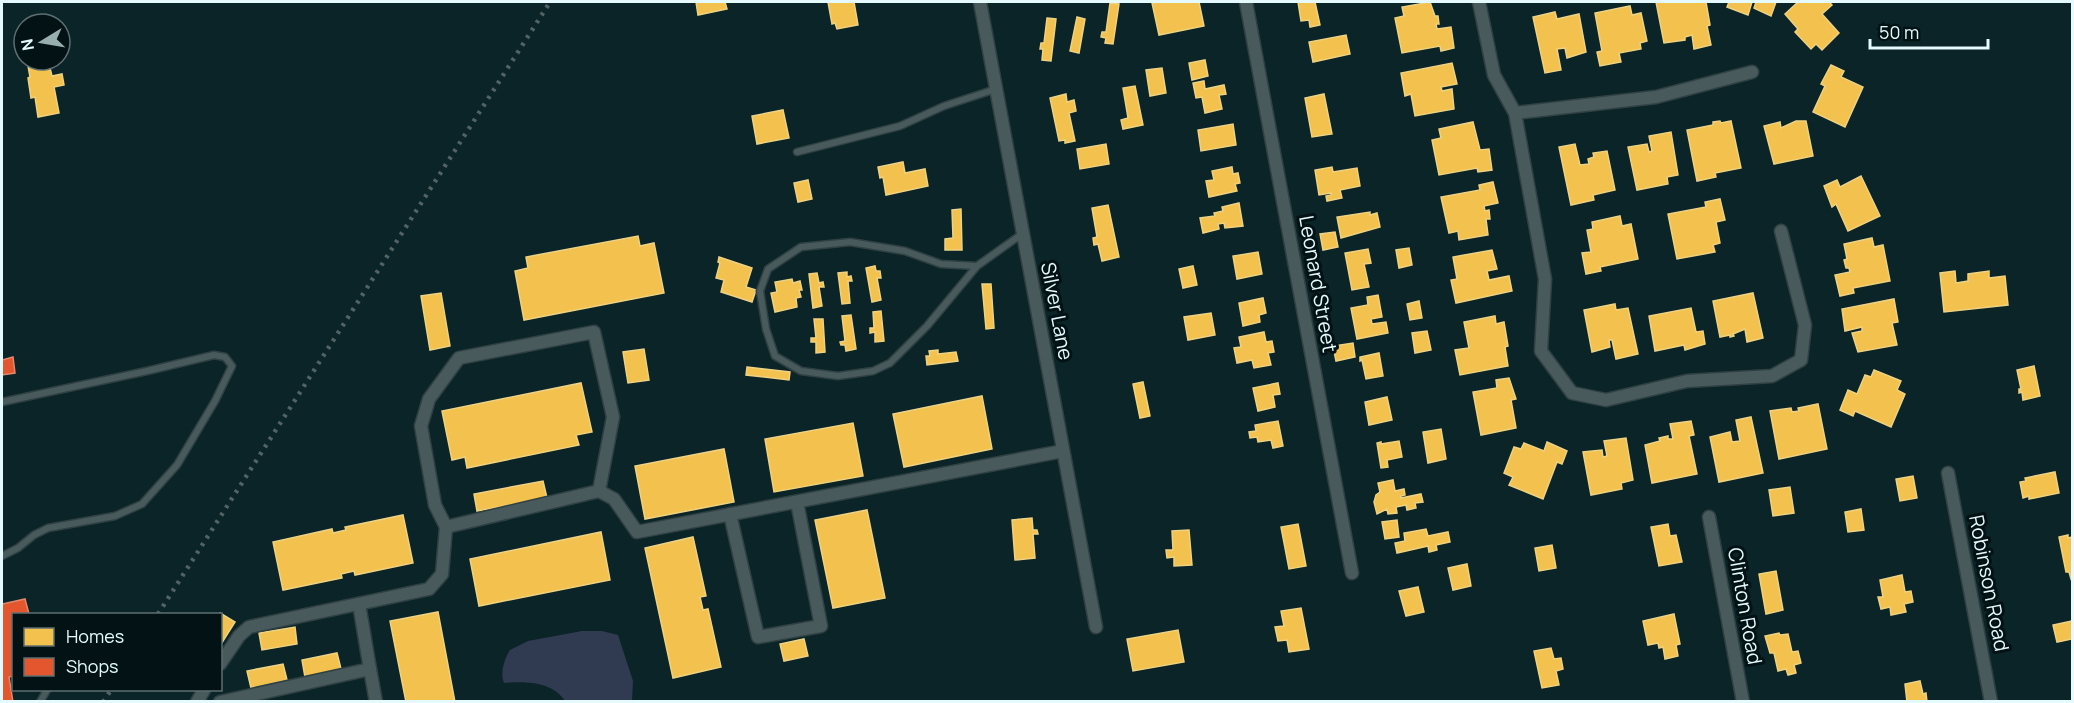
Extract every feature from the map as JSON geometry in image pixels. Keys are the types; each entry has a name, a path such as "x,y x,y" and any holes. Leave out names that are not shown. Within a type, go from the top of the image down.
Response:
{"street":[{"name":"Silver Lane","path":"980,2 1096,627"},
{"name":"Leonard Street","path":"1246,2 1352,573"},
{"path":"1479,2 1494,75 1515,113 1545,279 1541,351 1572,393 1606,400 1688,381 1772,376 1801,360 1804,326 1781,231"},
{"path":"1515,113 1656,97 1752,72"},
{"path":"222,661 238,636 249,627 429,589 442,574 446,527 435,505 421,426 429,399 459,358 594,332 613,417 599,491"},
{"path":"446,527 599,491 614,500 637,532 1063,451"},
{"name":"Robinson Road","path":"1948,472 1991,702"},
{"path":"730,514 758,637 821,626 797,502"},
{"name":"Clinton Road","path":"1709,517 1743,702"},
{"path":"359,604 376,702"},
{"path":"220,702 370,669"}],"lane":[{"path":"796,152 900,126 944,106 996,89"},
{"path":"977,266 942,264 905,251 850,242 801,247 768,269 760,291 766,329 775,356 801,371 838,376 873,371 890,363 927,326 977,266 1023,234"},
{"path":"2,402 214,355 225,357 232,366 199,430 177,465 142,504 115,516 48,528 2,556"}],"water":[{"path":"582,631 602,631 618,635 633,681 632,701 565,701 554,690 546,686 521,682 504,683 503,666 510,650 528,641"}],"building: Homes":[{"path":"696,2 725,2 727,9 698,15"},
{"path":"828,2 854,2 858,25 837,29 835,23 832,24"},
{"path":"1199,2 1204,26 1159,35 1152,3"},
{"path":"1298,2 1315,2 1320,25 1310,27 1309,20 1301,21"},
{"path":"1430,2 1435,16 1438,16 1437,29 1451,27 1454,48 1441,51 1440,46 1402,53 1395,18 1404,16 1402,7"},
{"path":"1656,2 1706,2 1711,45 1694,49 1692,35 1685,37 1685,40 1664,43"},
{"path":"1729,2 1752,2 1748,15 1727,7"},
{"path":"1756,2 1776,2 1771,16 1754,8"},
{"path":"1798,2 1829,2 1832,5 1822,14 1839,33 1822,50 1816,44 1811,49 1795,32 1798,29 1785,14"},
{"path":"1110,3 1119,4 1113,44 1105,43 1106,38 1101,37 1102,32 1106,32"},
{"path":"1630,6 1632,15 1641,13 1647,41 1640,43 1641,49 1619,53 1621,62 1600,66 1597,52 1602,51 1595,13"},
{"path":"1555,12 1557,19 1579,14 1586,52 1567,58 1565,48 1557,49 1561,70 1545,73 1533,17"},
{"path":"1077,17 1085,19 1079,53 1070,51"},
{"path":"1047,18 1056,19 1051,61 1042,60 1043,49 1040,49 1041,43 1044,43"},
{"path":"1346,35 1350,54 1313,62 1309,42"},
{"path":"1205,60 1208,76 1192,80 1189,63"},
{"path":"1452,63 1457,84 1441,87 1442,91 1452,89 1454,109 1415,116 1411,94 1405,96 1401,73"},
{"path":"1831,65 1844,71 1841,77 1863,87 1845,127 1813,112 1825,86 1821,84"},
{"path":"1162,68 1166,93 1150,96 1146,70"},
{"path":"29,72 51,72 52,76 62,74 64,85 54,87 59,113 38,117 35,97 31,98 28,78"},
{"path":"1204,81 1205,89 1224,85 1226,94 1219,95 1222,109 1205,113 1202,97 1196,98 1193,83"},
{"path":"1135,86 1143,125 1123,129 1121,120 1128,118 1123,88"},
{"path":"1066,94 1067,102 1074,100 1076,111 1069,113 1075,141 1065,143 1065,140 1059,141 1050,98"},
{"path":"1324,94 1332,134 1312,137 1305,98"},
{"path":"783,110 789,138 757,144 752,116"},
{"path":"1720,121 1721,123 1731,121 1741,168 1715,173 1716,177 1697,181 1687,130 1713,125 1713,122"},
{"path":"1796,121 1806,121 1813,156 1774,164 1764,126 1780,122 1781,128"},
{"path":"1473,122 1480,150 1489,149 1492,170 1478,172 1477,168 1439,175 1432,140 1441,138 1439,129"},
{"path":"1233,124 1236,145 1201,151 1198,130"},
{"path":"1671,132 1678,175 1667,177 1668,184 1637,190 1628,147 1647,144 1649,152 1652,151 1649,136"},
{"path":"1106,144 1109,164 1080,169 1077,149"},
{"path":"1575,144 1580,165 1589,164 1588,159 1594,157 1593,153 1607,151 1615,190 1593,195 1594,200 1571,205 1559,147"},
{"path":"903,162 905,173 925,169 928,186 886,195 883,177 880,178 878,167"},
{"path":"1232,167 1233,174 1238,173 1240,183 1235,184 1237,191 1209,197 1206,181 1214,180 1212,171"},
{"path":"1332,167 1333,172 1357,168 1360,186 1340,190 1342,198 1327,201 1326,196 1331,193 1319,195 1315,170"},
{"path":"1861,176 1880,216 1848,231 1836,204 1832,207 1824,186 1837,180 1840,187"},
{"path":"808,180 812,199 798,202 794,183"},
{"path":"1493,182 1498,203 1484,206 1485,211 1489,210 1490,219 1486,219 1488,235 1459,240 1458,231 1449,233 1441,197 1480,190 1479,185"},
{"path":"1720,199 1725,220 1716,222 1720,243 1713,245 1715,252 1677,259 1668,214 1706,207 1705,202"},
{"path":"1239,203 1243,226 1225,228 1224,223 1218,224 1219,229 1203,233 1200,218 1215,216 1214,213 1223,211 1222,207"},
{"path":"1108,205 1119,257 1102,261 1098,244 1094,245 1093,238 1097,237 1092,208"},
{"path":"961,209 962,250 945,250 945,239 953,238 952,210"},
{"path":"1370,212 1370,215 1377,213 1380,227 1341,238 1337,217"},
{"path":"1620,216 1622,226 1631,224 1638,259 1600,267 1601,271 1586,274 1582,253 1591,252 1587,230 1593,229 1592,222"},
{"path":"1335,232 1338,247 1323,250 1320,234"},
{"path":"638,236 640,246 654,243 664,293 524,320 515,271 528,268 526,257"},
{"path":"1872,238 1874,247 1883,245 1890,281 1853,288 1854,293 1840,296 1835,275 1850,272 1844,260 1847,259 1844,244"},
{"path":"1409,248 1412,265 1399,268 1396,250"},
{"path":"1368,249 1371,263 1364,264 1369,287 1352,290 1345,253"},
{"path":"1492,250 1497,269 1487,271 1489,280 1509,276 1512,291 1456,303 1451,280 1457,279 1453,257"},
{"path":"1258,252 1262,274 1237,279 1233,256"},
{"path":"719,257 752,268 746,287 756,290 752,302 721,292 724,280 716,278 720,263 718,262"},
{"path":"875,266 876,271 880,271 881,278 877,278 881,300 872,302 866,268"},
{"path":"1193,266 1197,285 1183,288 1179,269"},
{"path":"1955,271 1956,283 1968,281 1968,274 1989,271 1989,278 2005,276 2008,305 1944,312 1940,273"},
{"path":"847,272 847,277 851,276 852,281 848,281 850,303 842,304 838,273"},
{"path":"817,273 819,283 823,282 824,287 819,287 822,306 813,308 809,274"},
{"path":"792,279 793,283 800,281 802,290 799,290 801,297 796,298 797,307 775,312 771,293 777,292 775,282"},
{"path":"982,284 991,284 994,328 986,329"},
{"path":"441,293 450,346 430,350 421,296"},
{"path":"1753,293 1763,338 1747,342 1745,329 1733,334 1734,336 1720,337 1713,301"},
{"path":"1378,295 1382,317 1371,319 1372,324 1386,322 1388,333 1357,339 1351,308 1368,305 1367,297"},
{"path":"1263,298 1266,313 1259,315 1260,322 1243,326 1239,303"},
{"path":"1894,299 1898,322 1892,323 1897,345 1858,352 1852,333 1862,331 1862,327 1845,331 1842,309"},
{"path":"1419,301 1422,318 1410,320 1407,304"},
{"path":"1615,304 1616,310 1628,308 1638,354 1616,359 1612,340 1609,340 1610,347 1592,352 1584,310"},
{"path":"1691,308 1696,332 1703,331 1705,344 1685,350 1684,345 1655,351 1649,316"},
{"path":"881,311 884,341 875,342 875,332 870,333 870,328 874,328 873,312"},
{"path":"1211,313 1215,335 1188,340 1184,317"},
{"path":"851,315 856,349 846,351 845,345 841,345 840,342 845,341 842,316"},
{"path":"1495,316 1496,324 1504,322 1508,346 1505,347 1508,366 1460,375 1455,350 1469,348 1464,322"},
{"path":"814,319 823,319 825,352 816,353 816,342 811,342 811,338 816,338"},
{"path":"1427,331 1431,350 1415,353 1412,333"},
{"path":"1264,332 1266,342 1272,341 1274,352 1268,353 1271,365 1254,368 1252,360 1237,363 1234,348 1241,347 1239,337"},
{"path":"1353,343 1355,357 1336,361 1333,346"},
{"path":"644,349 649,380 628,383 623,352"},
{"path":"938,350 938,354 956,352 958,361 927,365 926,356 930,356 929,351"},
{"path":"1379,353 1383,376 1366,379 1360,357"},
{"path":"2034,366 2040,396 2023,400 2022,392 2019,393 2021,389 2017,370"},
{"path":"747,367 790,372 789,380 746,375"},
{"path":"1874,370 1901,381 1897,390 1905,394 1891,427 1855,411 1853,416 1840,410 1848,390 1857,394 1865,375 1871,377"},
{"path":"1509,378 1516,399 1511,400 1516,428 1481,435 1473,392 1497,388 1496,380"},
{"path":"1143,382 1150,416 1140,418 1133,384"},
{"path":"581,383 592,432 576,435 579,445 467,468 465,457 452,460 442,411"},
{"path":"1278,383 1280,394 1273,395 1275,407 1258,411 1253,388"},
{"path":"982,396 992,449 904,467 893,414"},
{"path":"1387,397 1392,420 1369,425 1365,402"},
{"path":"1818,404 1827,449 1779,459 1770,411 1791,408 1792,412 1799,411 1798,408"},
{"path":"1751,417 1763,473 1719,482 1710,437 1730,432 1732,442 1740,441 1736,420"},
{"path":"1278,421 1283,446 1273,448 1271,440 1258,442 1257,437 1250,438 1249,432 1256,431 1255,425"},
{"path":"1691,421 1694,435 1689,436 1697,474 1652,483 1645,445 1668,436 1668,439 1673,439 1670,424"},
{"path":"853,423 863,476 774,492 765,439"},
{"path":"1441,429 1446,459 1428,463 1423,432"},
{"path":"1626,438 1633,480 1621,483 1622,489 1591,495 1583,452 1602,450 1603,457 1607,456 1604,441"},
{"path":"1399,441 1402,457 1387,460 1388,467 1381,468 1377,443"},
{"path":"1547,442 1567,451 1562,464 1557,462 1543,499 1509,485 1513,477 1504,473 1514,447 1521,449 1524,443 1544,451"},
{"path":"724,449 734,502 645,519 635,466"},
{"path":"2055,472 2059,493 2029,499 2029,496 2023,498 2020,482 2026,481 2025,478"},
{"path":"1913,476 1917,498 1900,501 1896,479"},
{"path":"1393,480 1395,491 1404,489 1405,495 1401,498 1421,494 1423,502 1415,503 1416,508 1407,510 1406,505 1396,507 1397,513 1388,514 1387,509 1377,514 1374,502 1376,495 1380,492 1378,483"},
{"path":"543,481 547,498 477,511 474,494"},
{"path":"1790,487 1794,513 1773,516 1769,490"},
{"path":"1861,509 1864,530 1848,532 1845,512"},
{"path":"867,510 885,598 833,608 815,520"},
{"path":"403,515 413,563 355,575 354,571 341,574 342,578 283,590 273,542 332,529 333,533 346,530 345,527"},
{"path":"1032,518 1033,530 1037,530 1038,534 1033,534 1035,558 1015,560 1012,520"},
{"path":"1397,520 1399,537 1385,539 1382,522"},
{"path":"1298,524 1306,566 1289,569 1281,527"},
{"path":"1668,524 1670,536 1676,535 1682,562 1659,566 1651,527"},
{"path":"1426,529 1428,536 1448,532 1450,542 1436,545 1437,550 1429,552 1428,546 1397,553 1395,543 1405,541 1404,533"},
{"path":"1189,530 1192,565 1174,566 1174,557 1167,558 1166,550 1173,550 1172,531"},
{"path":"601,532 610,580 479,606 470,559"},
{"path":"2068,535 2068,538 2072,537 2071,579 2069,572 2066,572 2059,537"},
{"path":"693,537 706,596 700,597 703,610 708,609 721,667 673,678 645,548"},
{"path":"1552,545 1556,568 1539,571 1535,548"},
{"path":"1467,564 1471,586 1453,590 1448,568"},
{"path":"1776,571 1783,610 1766,614 1759,574"},
{"path":"1902,575 1905,592 1911,591 1913,602 1904,604 1906,612 1891,615 1890,607 1881,609 1878,597 1883,597 1880,580"},
{"path":"1418,587 1424,612 1406,616 1399,591"},
{"path":"1301,608 1309,649 1289,652 1287,640 1278,641 1275,627 1284,626 1281,611"},
{"path":"438,612 455,702 406,702 390,621"},
{"path":"222,614 235,622 222,643"},
{"path":"1674,614 1680,644 1676,645 1678,656 1665,659 1663,647 1659,648 1658,643 1648,645 1643,621"},
{"path":"2072,621 2072,639 2057,642 2053,625"},
{"path":"295,627 297,644 262,650 259,633"},
{"path":"1178,630 1184,662 1133,671 1127,639"},
{"path":"1779,633 1780,635 1788,634 1792,652 1798,651 1801,663 1794,665 1796,673 1788,675 1786,669 1778,671 1774,653 1770,653 1765,636"},
{"path":"804,639 808,656 784,661 780,644"},
{"path":"1551,648 1554,659 1561,658 1563,669 1556,671 1559,685 1542,688 1534,651"},
{"path":"337,653 341,669 305,677 302,660"},
{"path":"283,664 287,680 251,688 247,671"},
{"path":"1920,681 1923,694 1926,693 1927,702 1907,702 1905,684"}],"building: Shops":[{"path":"13,357 15,373 2,375 2,360"},
{"path":"25,599 29,613 12,613 12,676 9,677 13,702 2,702 2,604"}],"railway":[{"path":"159,613 550,2"},
{"path":"103,702 110,691"}]}
